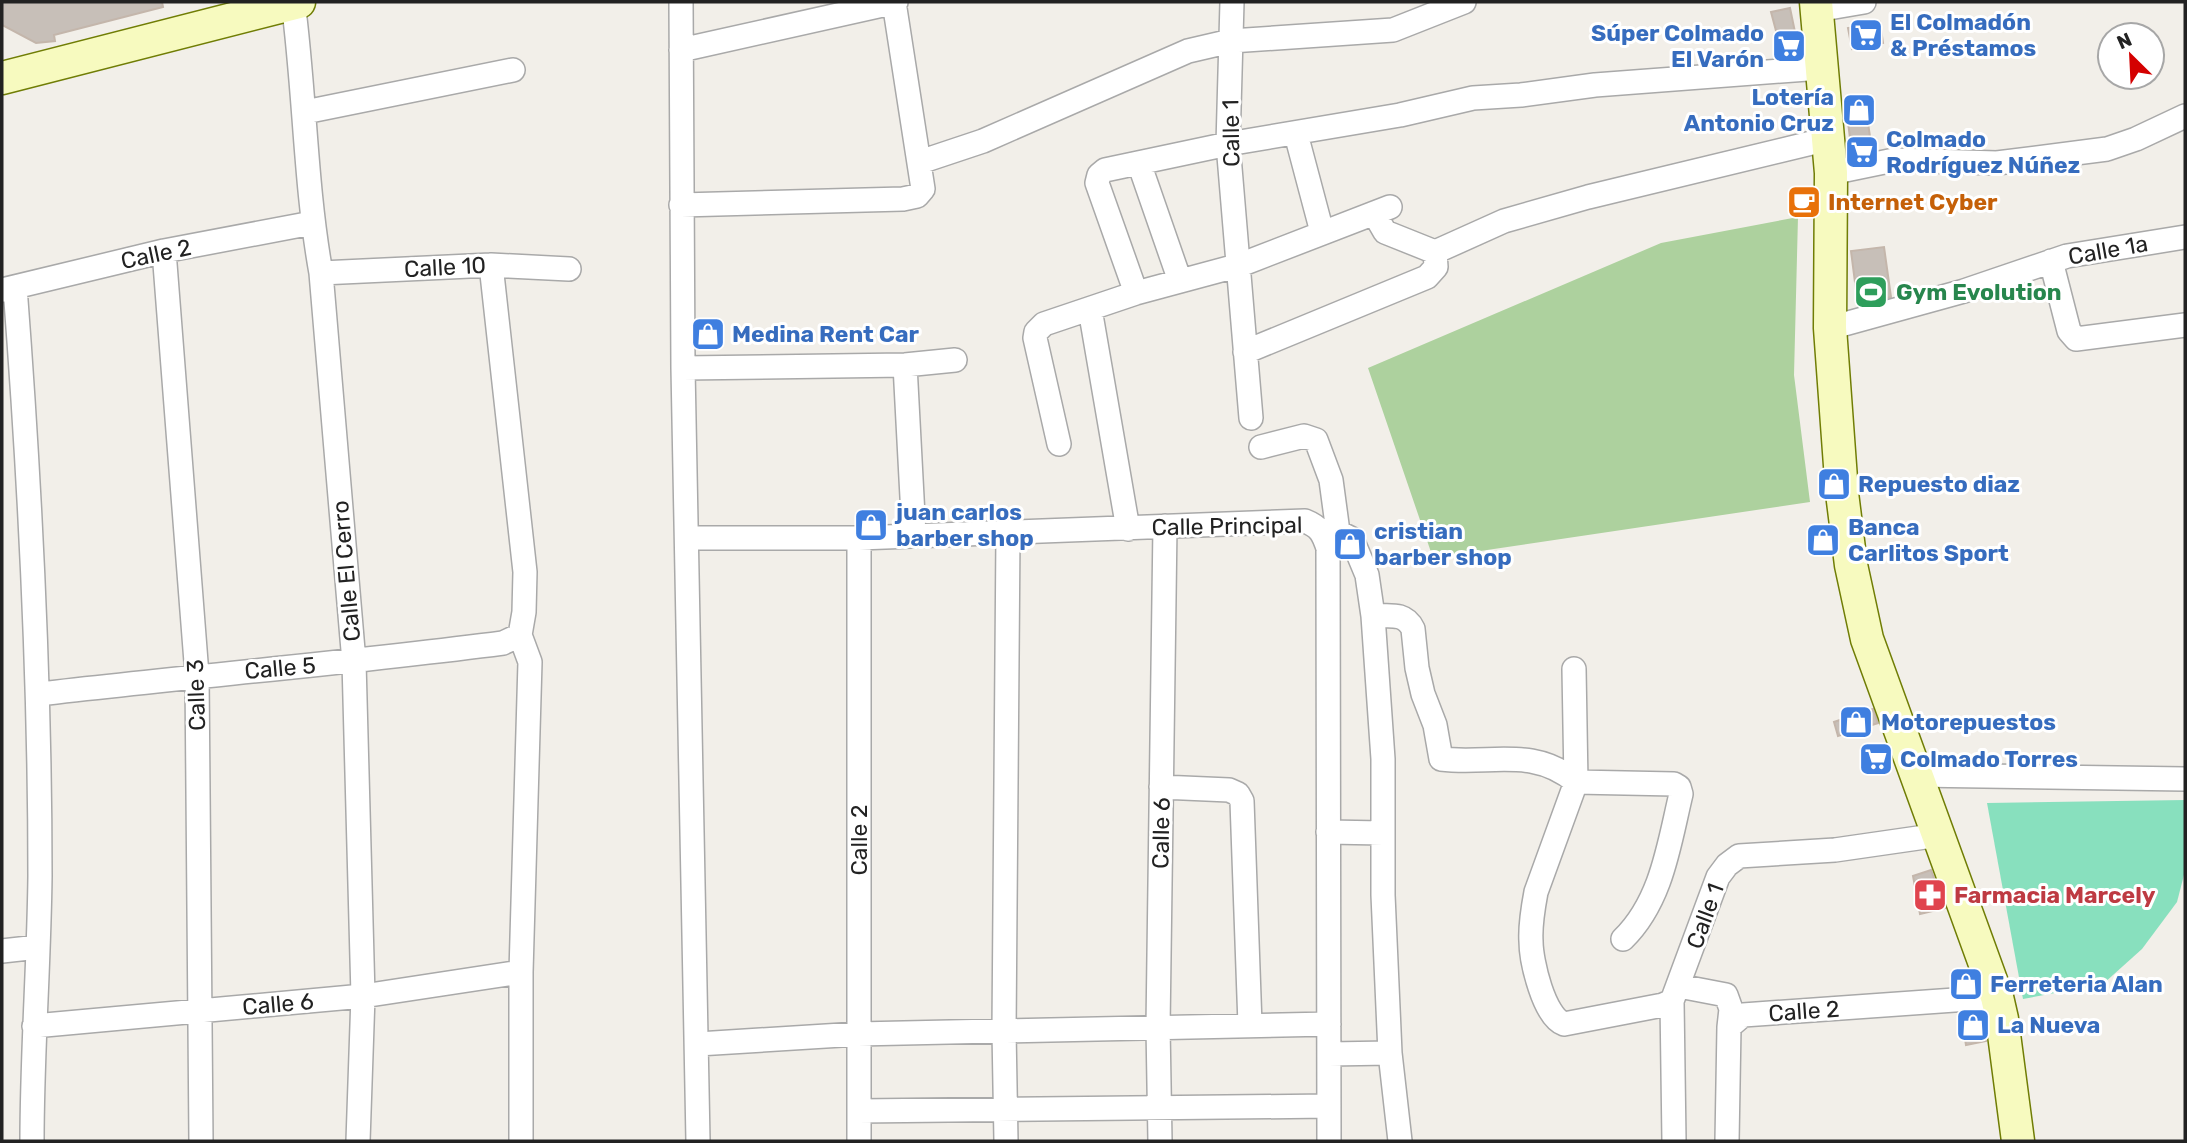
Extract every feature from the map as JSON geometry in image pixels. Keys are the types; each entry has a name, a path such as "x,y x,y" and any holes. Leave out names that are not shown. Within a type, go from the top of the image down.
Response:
{"main road":[{"path":"2,78 295,2"},
{"path":"1816,6 1831,173 1830,328 1842,493 1851,565 1867,639 1997,997 2018,1141"}],"street":[{"name":"Calle El Cerro","path":"295,2 312,223 321,273 354,662 363,996 358,1141"},
{"path":"681,2 683,368 698,1141"},
{"path":"681,50 895,2 923,189 917,196 903,199 681,205"},
{"name":"Calle 1","path":"1232,2 1228,144 1251,418"},
{"path":"919,162 983,141 1188,51 1231,41 1393,30 1464,2"},
{"path":"1816,6 1864,2"},
{"path":"1136,293 1097,183 1099,175 1105,170 1228,144 1400,115 1473,98 1521,95 1595,85 1821,68"},
{"path":"304,112 513,70"},
{"path":"1831,173 1894,160 1997,163 2107,149 2185,116"},
{"path":"1296,134 1322,232"},
{"path":"1059,444 1035,338 1036,332 1044,324 1136,293 1240,265 1382,210 1385,232 1435,252 1504,222 1588,197 1828,139"},
{"path":"1139,163 1180,281"},
{"name":"Calle 2","path":"8,289 164,251 312,223"},
{"name":"Calle 1a","path":"1830,328 1964,291 2067,256 2185,237"},
{"name":"Calle 3","path":"164,251 197,676 201,1141"},
{"path":"1245,352 1427,277 1436,267 1435,252"},
{"path":"2051,261 2070,331 2076,338 2185,325"},
{"path":"491,265 525,572 524,612 520,635 530,662 521,972 522,1141"},
{"name":"Calle 10","path":"321,273 491,265 569,269"},
{"path":"8,289 22,382 39,694 38,947 32,1141"},
{"path":"1090,309 1128,528"},
{"path":"683,368 905,365 955,360"},
{"path":"905,365 914,535"},
{"path":"1261,447 1304,436 1316,440 1331,480 1330,532 1352,539 1367,575 1373,616 1383,760 1383,895 1390,1053 1400,1141"},
{"name":"Calle Principal","path":"687,538 859,538 1008,534 1305,521 1330,532 1329,1141"},
{"name":"Calle 6","path":"1160,1141 1158,1027 1165,526"},
{"path":"1006,1141 1004,1031 1008,534"},
{"name":"Calle 2","path":"859,538 859,1141"},
{"path":"1373,616 1403,616 1413,629 1423,694 1435,725 1441,759 1509,758 1542,762 1563,771 1576,782 1674,784 1679,787 1681,794 1662,877 1634,927 1623,939"},
{"name":"Calle 5","path":"39,694 354,662 503,643 520,635"},
{"path":"1574,669 1576,782 1536,892 1533,908 1532,956 1549,1011 1564,1024 1663,1005 1676,994 1726,995 1731,1009 1727,1141"},
{"path":"1916,775 2185,779"},
{"path":"1161,788 1230,790 1238,794 1242,801 1250,1026"},
{"path":"1328,832 1383,833"},
{"name":"Calle 1","path":"1674,1141 1676,994 1718,877 1727,865 1740,856 1835,850 1939,835"},
{"path":"2,951 38,947"},
{"name":"Calle 6","path":"34,1026 363,996 521,972"},
{"name":"Calle 2","path":"1729,1027 1743,1015 1997,997"},
{"path":"698,1044 858,1034 1329,1024"},
{"path":"1329,1054 1390,1053"},
{"path":"859,1111 1329,1106"}],"green space":[{"path":"1798,217 1794,375 1810,502 1433,558 1368,368 1661,243"},
{"path":"2185,800 2185,871 2177,902 2142,949 2103,984 2023,999 1987,803"}],"building":[{"path":"2,2 162,2 163,7 54,35 55,41 36,43 2,25"},
{"path":"1790,8 1800,56 1783,57 1771,12"},
{"name":"El Colmadón & Préstamos","path":"1880,22 1883,43 1852,49 1848,28"},
{"path":"1865,103 1872,150 1852,154 1846,106"},
{"path":"1884,247 1891,297 1858,306 1851,251"},
{"name":"Motorepuestos","path":"1873,709 1878,723 1838,736 1834,722"},
{"path":"1931,870 1945,908 1920,914 1913,876"},
{"path":"1968,971 1973,985 1957,986 1954,975"},
{"name":"La Nueva","path":"1982,1012 1986,1041 1966,1045 1961,1014"}],"place":[{"name":"El Colmadón & Préstamos","path":"1866,35"},
{"name":"Súper Colmado El Varón","path":"1789,46"},
{"name":"Lotería Antonio Cruz","path":"1859,110"},
{"name":"Colmado Rodríguez Núñez","path":"1862,152"},
{"name":"Internet Cyber","path":"1804,202"},
{"name":"Gym Evolution","path":"1871,292"},
{"name":"Medina Rent Car","path":"708,334"},
{"name":"Repuesto diaz","path":"1834,484"},
{"name":"juan carlos barber shop","path":"871,525"},
{"name":"Banca Carlitos Sport","path":"1823,540"},
{"name":"cristian barber shop","path":"1350,544"},
{"name":"Motorepuestos","path":"1856,722"},
{"name":"Colmado Torres","path":"1876,759"},
{"name":"Farmacia Marcely","path":"1930,895"},
{"name":"Ferreteria Alan","path":"1966,984"},
{"name":"La Nueva","path":"1973,1025"}]}
